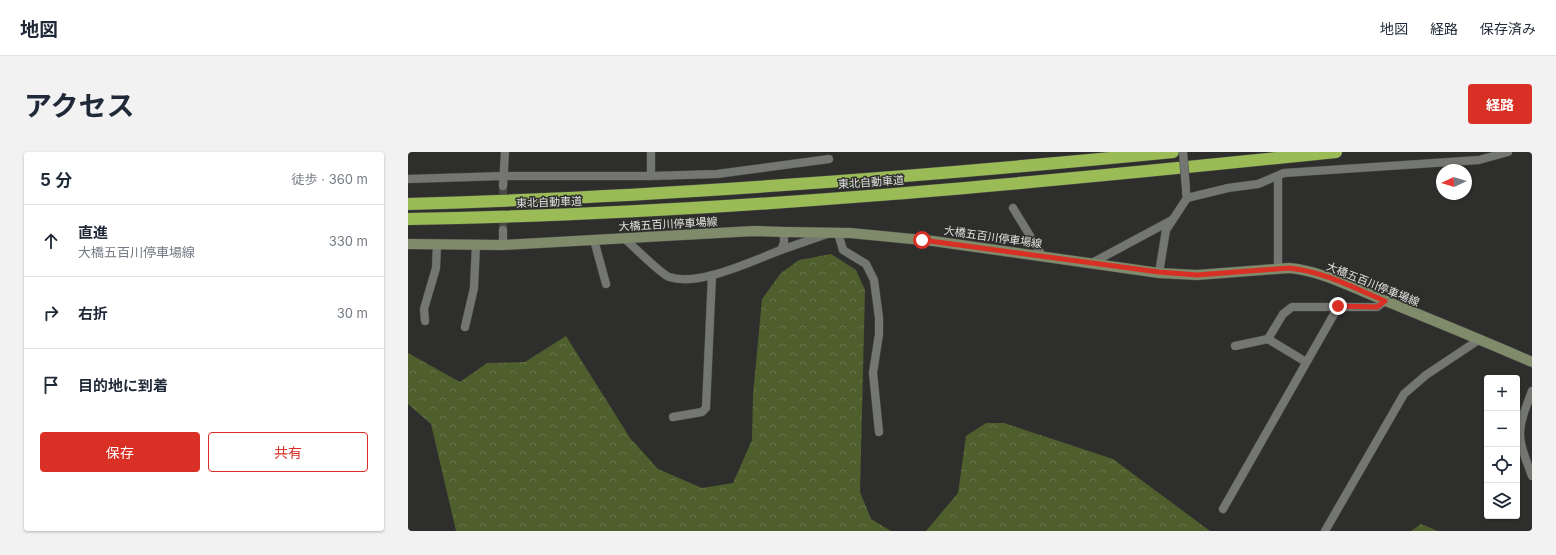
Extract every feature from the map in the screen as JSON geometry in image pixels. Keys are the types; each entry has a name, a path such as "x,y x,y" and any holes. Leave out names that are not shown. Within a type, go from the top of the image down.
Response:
{"highway":[{"name":"東北自動車道","path":"408,204 636,195 783,186 987,170 1173,152"},
{"name":"東北自動車道","path":"408,219 637,212 786,202 990,186 1336,152"}],"main road":[{"name":"大橋五百川停車場線","path":"408,244 503,244 754,231 834,233 933,241 1090,264 1197,275 1278,269 1303,270 1331,279 1480,339 1532,362"}],"street":[{"path":"503,186 505,152"},
{"path":"651,152 651,176"},
{"path":"1159,272 1166,230 1186,193 1183,152"},
{"path":"1186,193 1258,184 1290,173 1479,160 1508,152"},
{"path":"408,179 503,176 651,176 717,174 829,159"},
{"path":"1278,177 1278,269"},
{"path":"1013,208 1043,257"},
{"path":"1090,264 1172,220"},
{"path":"503,230 503,244"},
{"path":"781,250 784,243 784,232"},
{"path":"624,238 668,276 688,280 712,275 834,233 843,250 866,264 874,280 879,318 879,334 873,373 879,432"},
{"path":"594,240 606,284"},
{"path":"465,327 474,288 476,244"},
{"path":"425,321 424,309 436,268 437,245"},
{"path":"673,417 702,412 706,408 712,275"},
{"path":"1268,339 1283,314 1292,307 1377,307 1385,301"},
{"path":"1223,509 1338,306"},
{"path":"1235,346 1268,339 1306,362"},
{"path":"1325,531 1404,394 1426,375 1480,339"},
{"path":"1532,391 1519,428 1520,445 1532,476"}],"green space":[{"path":"831,254 856,270 865,290 860,492 871,519 891,531 456,531 431,424 408,404 408,353 460,382 487,363 525,362 566,336 630,438 658,469 702,488 733,483 752,440 753,395 762,299 781,273 799,260"},
{"path":"986,423 1004,423 1113,459 1210,531 926,531 958,493 966,436"},
{"path":"1421,524 1438,531 1411,531"}],"tunnel":[{"path":"503,186 503,230"}],"route":[{"path":"922,240 1001,250 1102,266 1197,275 1289,268 1303,270 1331,279 1385,301 1377,307 1338,306"}]}
